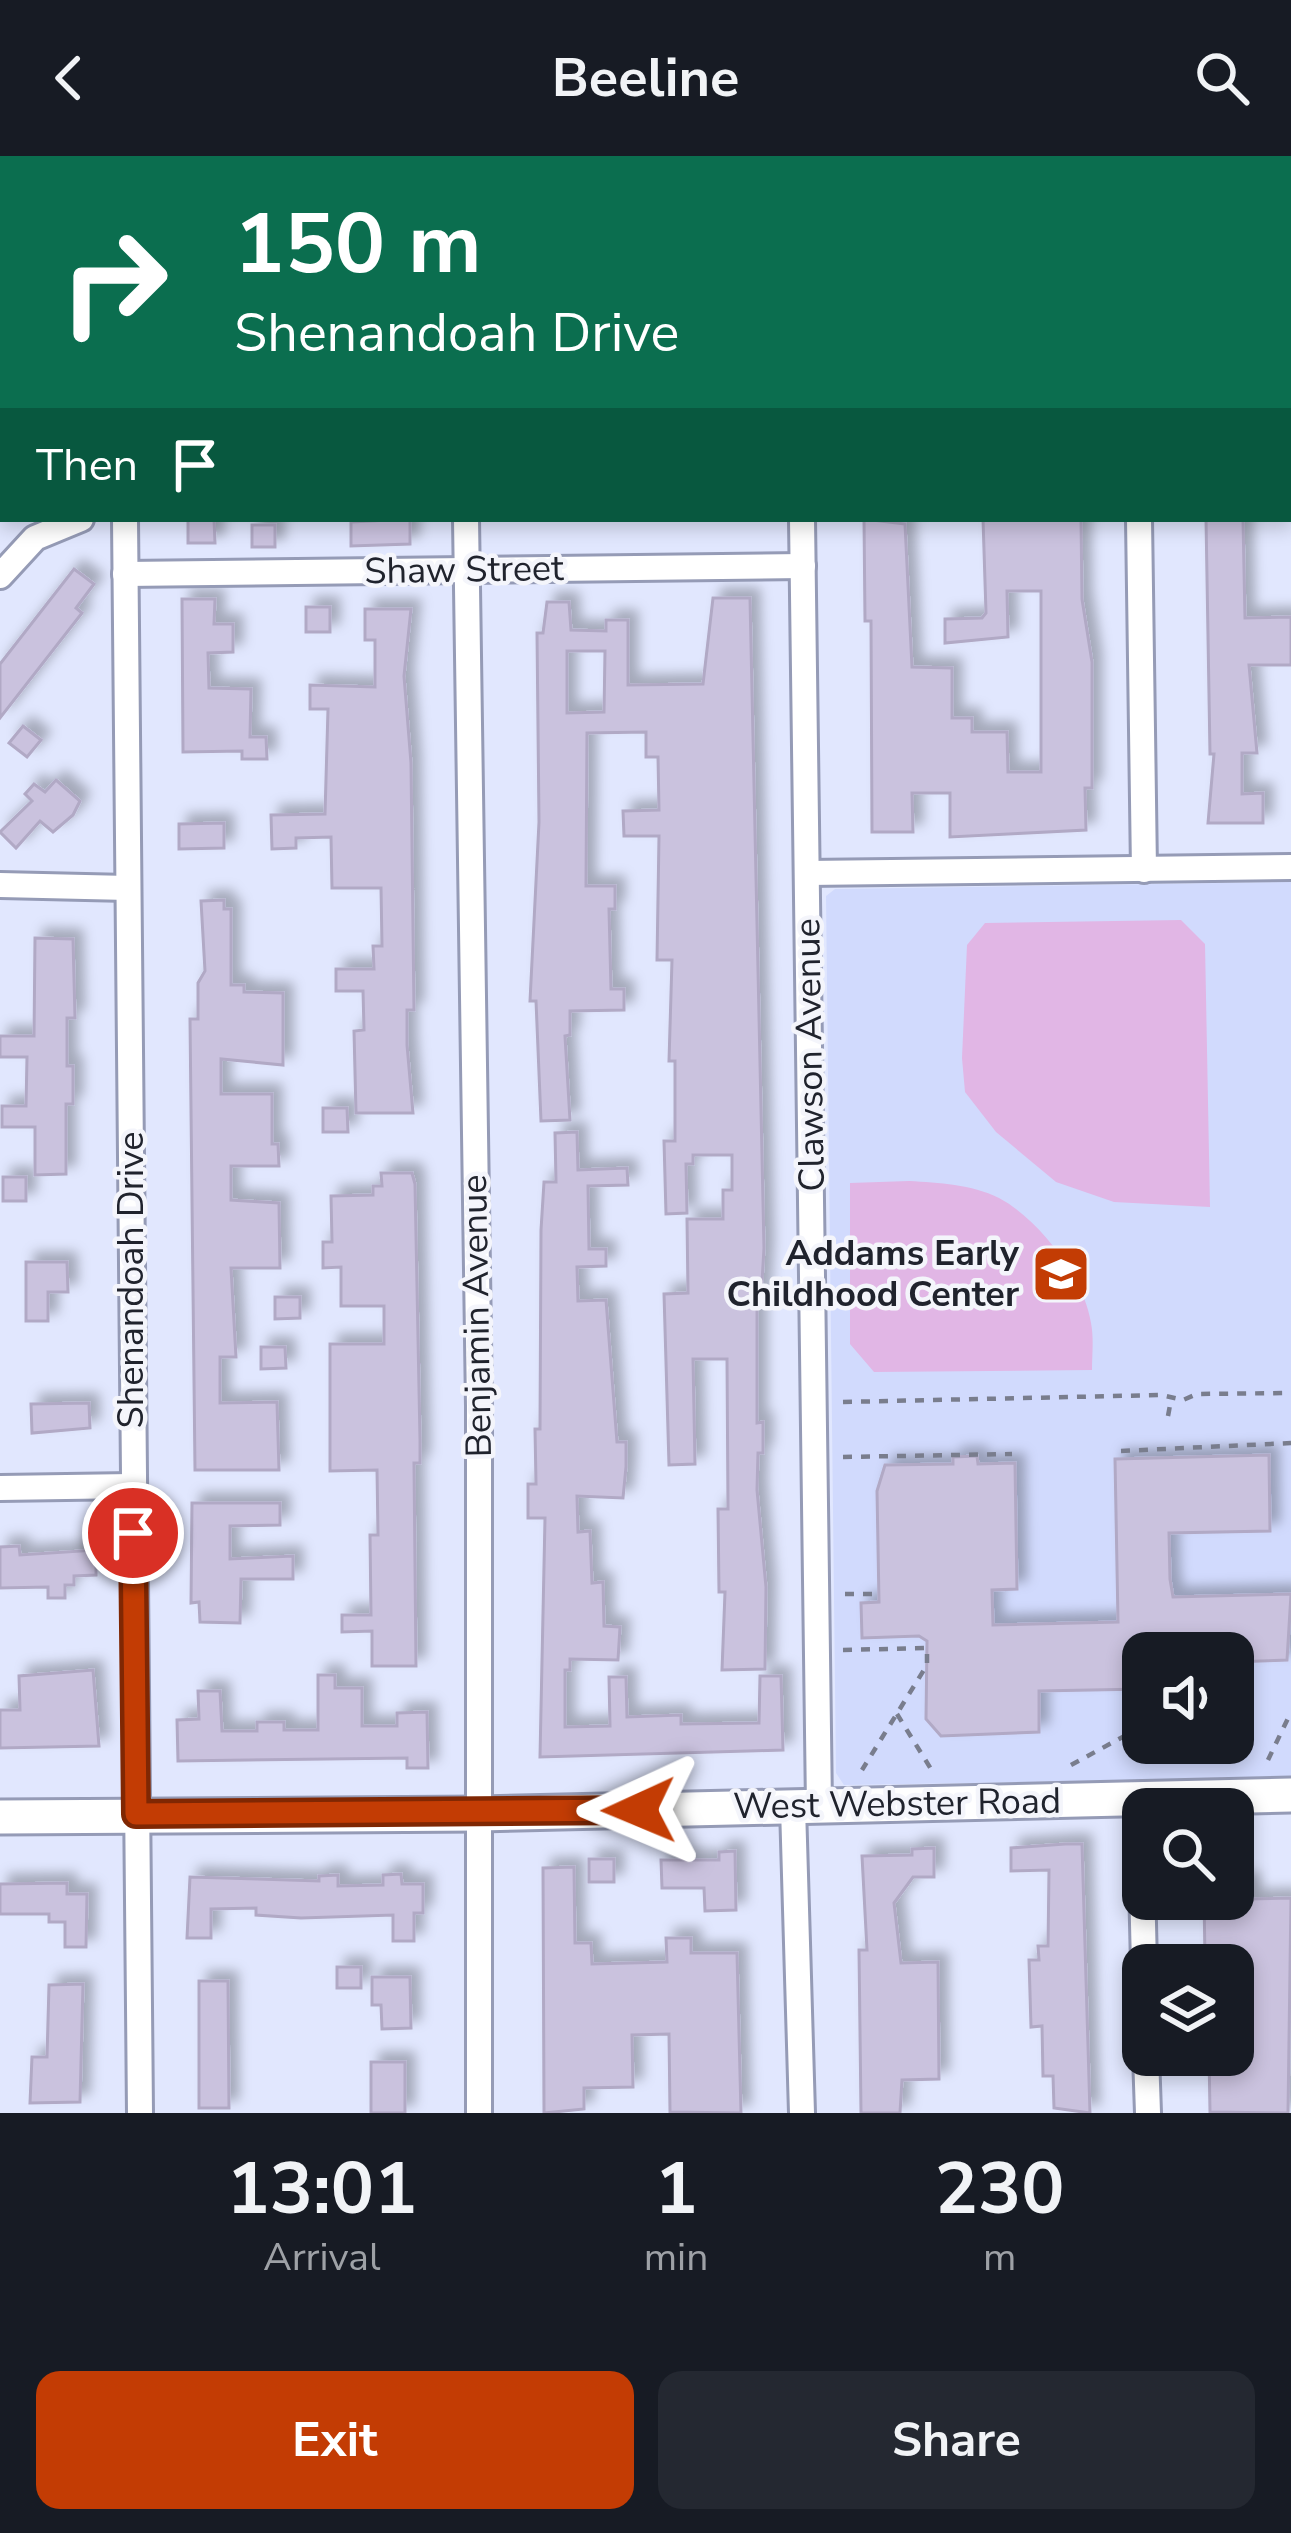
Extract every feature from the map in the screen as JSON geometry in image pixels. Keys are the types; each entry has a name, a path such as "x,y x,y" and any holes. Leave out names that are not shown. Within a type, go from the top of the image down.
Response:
{"street":[{"path":"0,577 35,538 74,522"},
{"name":"Shenandoah Drive","path":"125,522 140,2113"},
{"name":"Benjamin Avenue","path":"466,522 479,2113"},
{"name":"Clawson Avenue","path":"802,522 807,872 802,2113"},
{"path":"1139,522 1144,870"},
{"name":"Shaw Street","path":"125,574 802,566"},
{"path":"807,872 1291,867"},
{"path":"0,885 128,888"},
{"path":"0,1488 132,1486"},
{"name":"West Webster Road","path":"1254,1796 1291,1795"},
{"name":"West Webster Road","path":"0,1816 480,1814 1122,1798"},
{"path":"1147,2076 1148,2113"}],"path":[{"path":"843,1402 1161,1395 1171,1400 1290,1393"},
{"path":"1168,1416 1171,1400"},
{"path":"1121,1450 1291,1442"},
{"path":"843,1457 1012,1454"},
{"path":"845,1594 876,1594"},
{"path":"843,1650 926,1648 927,1665 862,1771"},
{"path":"1268,1760 1291,1712"},
{"path":"897,1714 932,1769"},
{"path":"1071,1765 1122,1737"}],"shaded area":[{"name":"Addams Early Childhood Center","path":"1291,882 1291,1778 844,1785 836,1773 826,896 835,889"},
{"path":"1181,920 1205,944 1210,1207 1114,1202 1056,1182 996,1132 965,1092 967,945 985,923"},
{"path":"909,1181 988,1193 1014,1208 1044,1235 1069,1269 1087,1306 1092,1370 874,1372 850,1344 850,1183"}],"building":[{"path":"188,522 214,522 215,543 188,543"},
{"path":"351,522 410,522 410,544 351,546"},
{"path":"864,522 905,524 912,667 952,668 952,718 972,718 972,732 1007,732 1008,772 1041,772 1041,591 1007,591 1008,637 945,643 945,619 982,618 986,613 983,522 1081,522 1082,599 1092,662 1092,788 1085,788 1086,830 950,837 950,793 912,793 913,832 872,832 871,621 865,621"},
{"path":"1206,522 1243,522 1245,618 1291,617 1291,665 1249,665 1257,753 1242,753 1242,794 1263,793 1263,823 1208,823 1214,754 1210,754"},
{"path":"252,525 275,525 275,547 252,547"},
{"path":"74,569 94,584 76,608 82,613 0,718 0,664"},
{"path":"713,598 750,598 764,1248 761,1299 757,1299 757,1423 763,1422 763,1453 758,1453 757,1490 766,1587 765,1669 722,1670 725,1592 719,1592 718,1509 728,1509 727,1359 693,1359 695,1464 669,1465 664,1294 688,1293 687,1219 723,1219 723,1190 732,1190 732,1155 693,1155 693,1164 686,1164 687,1213 666,1214 664,1141 675,1141 675,1061 669,1061 672,960 657,960 659,836 624,836 623,811 659,810 658,757 646,757 646,732 587,733 586,886 615,886 615,909 609,909 611,989 624,989 624,1010 570,1011 570,1035 565,1036 570,1120 541,1121 536,1001 530,1001 539,822 537,633 543,633 547,602 569,602 571,630 606,631 606,620 628,620 628,685 703,684","holes":["567,651 605,651 604,712 567,713"]},
{"path":"182,599 215,599 214,624 233,624 233,652 208,653 209,688 251,689 250,737 266,737 267,759 242,759 242,751 183,752"},
{"path":"306,607 330,607 330,632 306,632"},
{"path":"365,609 411,609 404,676 411,763 414,1010 407,1010 407,1045 413,1113 356,1113 354,1031 364,1030 363,991 336,991 336,969 374,969 373,946 382,946 381,888 332,888 331,837 296,838 296,848 272,849 271,815 325,814 328,709 310,709 310,685 375,687 375,640 365,640"},
{"path":"23,726 41,740 27,757 9,743"},
{"path":"56,780 80,801 73,815 53,832 40,821 16,848 0,832 32,801 25,794 34,784 45,792"},
{"path":"224,823 224,848 179,849 179,824"},
{"path":"224,900 224,909 231,909 231,985 244,985 244,992 283,993 283,1065 221,1059 221,1094 272,1094 272,1144 278,1144 279,1166 231,1166 231,1200 279,1203 280,1268 231,1268 236,1357 220,1357 220,1403 277,1402 279,1470 195,1470 190,1019 198,1019 198,983 205,971 201,901"},
{"path":"35,938 73,939 75,1018 67,1018 67,1066 73,1066 73,1104 66,1104 66,1174 35,1175 35,1127 2,1127 2,1106 26,1106 27,1057 0,1057 0,1036 34,1036"},
{"path":"323,1108 347,1108 348,1132 323,1132"},
{"path":"577,1132 578,1170 627,1168 628,1185 588,1186 589,1249 606,1249 606,1266 577,1267 578,1301 606,1300 617,1442 626,1442 626,1467 623,1498 577,1496 578,1532 590,1531 592,1583 603,1582 604,1626 620,1627 618,1660 570,1659 570,1670 565,1670 565,1727 610,1726 609,1677 626,1677 627,1717 681,1715 681,1724 759,1723 760,1676 781,1676 783,1750 540,1757 545,1518 528,1518 528,1484 536,1484 535,1429 540,1429 541,1230 544,1182 556,1182 555,1133"},
{"path":"381,1173 412,1173 415,1184 420,1439 420,1463 414,1463 416,1666 372,1666 372,1631 342,1632 342,1615 371,1615 370,1535 378,1535 377,1470 330,1471 330,1344 384,1344 384,1306 341,1306 341,1267 323,1268 323,1242 332,1242 331,1196 373,1195 373,1186 382,1186"},
{"path":"3,1177 26,1177 26,1201 3,1201"},
{"path":"26,1262 67,1262 68,1292 48,1292 48,1321 26,1321"},
{"path":"275,1297 300,1297 300,1318 275,1319"},
{"path":"261,1347 285,1347 286,1368 261,1369"},
{"path":"89,1403 90,1428 32,1433 31,1404"},
{"path":"1269,1455 1270,1531 1169,1533 1170,1579 1173,1597 1291,1594 1287,1660 1254,1661 1254,1632 1122,1632 1122,1689 1039,1691 1039,1732 941,1736 926,1719 927,1641 919,1636 862,1638 861,1603 879,1602 877,1491 885,1465 953,1464 953,1457 977,1456 978,1464 1015,1463 1017,1589 992,1590 993,1625 1118,1622 1115,1459"},
{"path":"192,1503 280,1503 280,1525 230,1526 230,1559 293,1556 293,1579 241,1579 240,1623 200,1622 199,1602 191,1603"},
{"path":"19,1546 20,1555 96,1550 96,1575 74,1576 74,1585 65,1585 65,1598 48,1598 48,1587 0,1588 0,1547"},
{"path":"93,1670 99,1746 0,1748 0,1710 20,1710 19,1676"},
{"path":"318,1675 335,1675 335,1688 362,1688 362,1726 397,1726 397,1713 427,1712 428,1768 407,1768 407,1758 178,1761 177,1720 199,1719 198,1691 220,1691 222,1731 257,1731 257,1722 284,1722 284,1730 318,1730"},
{"path":"1082,1844 1090,2113 1054,2108 1053,2076 1043,2076 1042,2026 1031,2027 1029,1960 1039,1960 1038,1946 1048,1946 1049,1870 1011,1871 1011,1848"},
{"path":"934,1848 934,1877 913,1877 894,1903 901,1963 938,1962 939,2079 902,2080 900,2113 861,2113 859,1950 867,1950 862,1856 912,1855 912,1849"},
{"path":"735,1851 736,1910 705,1911 704,1888 662,1888 661,1860 719,1860 719,1852"},
{"path":"589,1859 614,1859 614,1882 589,1882"},
{"path":"574,1867 575,1943 591,1943 592,1964 667,1962 666,1938 691,1938 691,1953 737,1953 741,2113 670,2112 669,2034 632,2035 633,2087 584,2088 584,2109 544,2113 543,1868"},
{"path":"401,1874 402,1884 423,1884 423,1913 414,1913 414,1941 393,1941 393,1915 301,1918 256,1915 256,1908 211,1909 211,1938 187,1938 190,1877 319,1881 319,1876 338,1875 338,1886 383,1885 383,1875"},
{"path":"67,1883 67,1894 87,1894 86,1947 65,1947 65,1922 49,1922 49,1914 0,1914 0,1884"},
{"path":"1291,1898 1288,2113 1210,2112 1209,2076 1254,2076 1254,1944 1205,1944 1204,1920 1254,1920 1254,1899"},
{"path":"337,1967 361,1967 361,1988 337,1988"},
{"path":"372,1977 410,1977 411,2028 382,2029 381,2005 372,2005"},
{"path":"199,1981 228,1981 229,2108 199,2108"},
{"path":"83,1984 80,2102 30,2103 32,2057 47,2057 49,1985"},
{"path":"371,2062 405,2062 405,2113 371,2113"}],"place":[{"name":"Addams Early Childhood Center","path":"1061,1274"}],"route":[{"path":"133,1533 136,1814 639,1810"}]}
